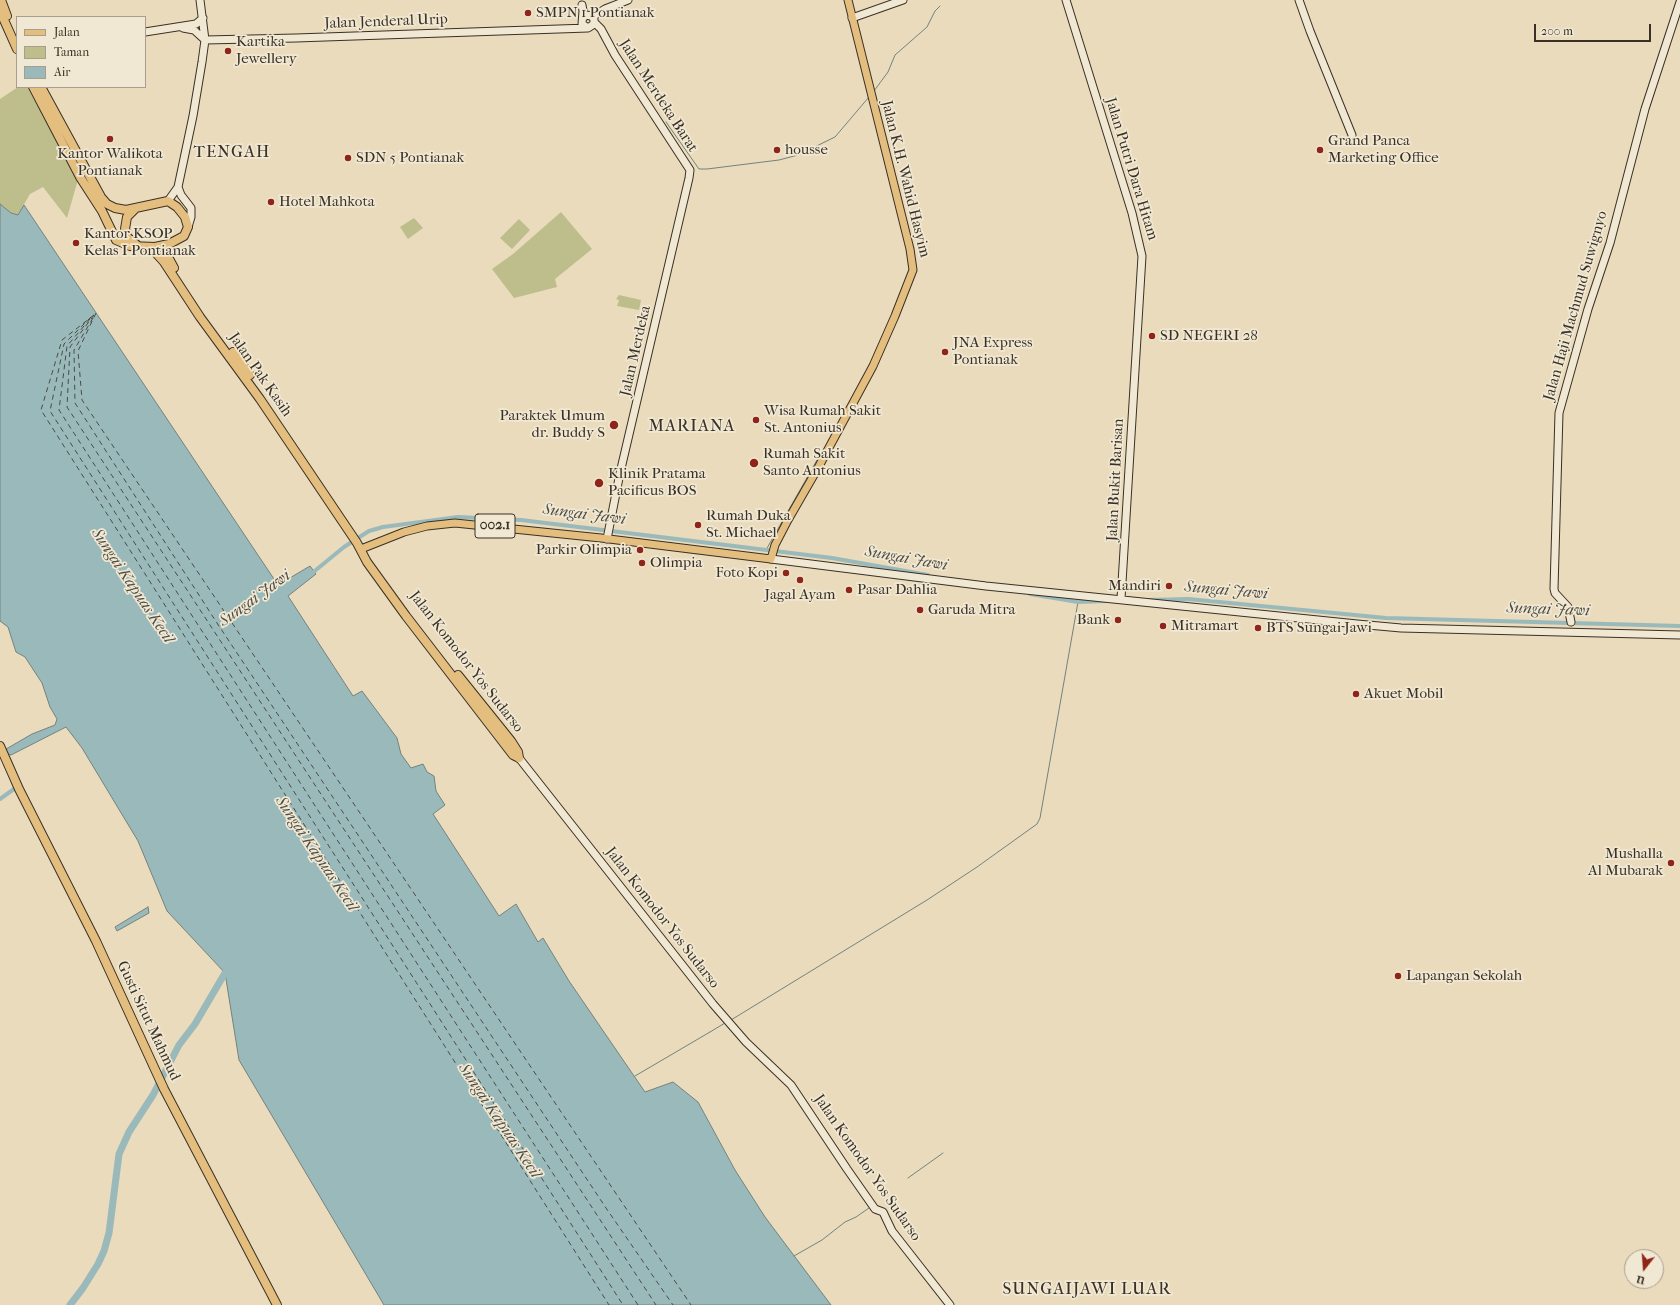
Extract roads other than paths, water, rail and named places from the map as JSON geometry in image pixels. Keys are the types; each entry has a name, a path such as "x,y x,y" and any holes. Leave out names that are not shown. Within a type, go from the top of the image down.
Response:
{"highway":[{"path":"1,0 16,34"},
{"path":"0,11 16,47"},
{"path":"34,88 80,177 105,207 135,209 168,201 182,212 187,221 188,227 184,236 169,244 141,247 124,244 116,240 105,207 102,197 42,88"},
{"path":"135,209 127,217 125,229 127,237 141,247"},
{"name":"Jalan Pak Kasih","path":"169,244 168,257 176,272 206,317 242,363 360,546"},
{"name":"Jalan Pak Kasih","path":"141,247 155,252 164,262 319,482"},
{"path":"360,546 370,566 432,651 513,755 519,758"},
{"name":"Jalan Komodor Yos Sudarso","path":"360,546 435,649 452,667 511,741 518,752 519,758"},
{"name":"Gusti Situt Mahmud","path":"0,746 96,941 163,1086 257,1270 277,1305"}],"main road":[{"name":"Jalan K.H. Wahid Hasyim","path":"771,557 788,520 873,366 913,270 912,256 848,0"},
{"name":"002.1","path":"360,546 404,532 445,524 479,524 607,536"},
{"path":"607,536 771,557"}],"street":[{"path":"168,201 178,187 195,107 205,40 200,0"},
{"path":"580,2 583,26 591,22 605,9 628,0"},
{"path":"852,18 903,0"},
{"name":"Jalan Putri Dara Hitam","path":"1066,0 1132,213 1141,248 1142,270 1136,374"},
{"path":"1299,0 1352,135"},
{"path":"580,2 591,22"},
{"name":"Jalan Haji Machmud Suwignyo","path":"1571,622 1568,606 1555,594 1554,589 1559,413 1588,309 1610,243 1645,109 1680,2"},
{"path":"568,29 582,20 586,15 591,22"},
{"path":"146,32 196,24 203,18"},
{"name":"Jalan Jenderal Urip","path":"205,40 568,29 591,22"},
{"name":"Jalan Merdeka Barat","path":"591,22 604,37 690,170"},
{"path":"180,27 194,30 205,40"},
{"name":"Jalan Merdeka","path":"607,536 690,178 690,170"},
{"path":"178,187 181,195 190,206 191,212 188,227"},
{"name":"Jalan Bukit Barisan","path":"1122,598 1136,374"},
{"path":"771,557 986,586 1097,597 1122,598 1271,616 1401,628 1680,635"},
{"name":"Jalan Komodor Yos Sudarso","path":"519,758 713,1004 746,1042 791,1085 847,1170 875,1209 883,1212 892,1231 950,1305"}],"water":[{"name":"Sungai Kapuas Kecil","path":"0,204 11,213 18,215 24,205 278,585 310,566 316,574 288,596 353,696 362,691 397,738 401,754 411,768 423,764 427,772 434,776 436,791 445,805 433,814 499,916 516,904 538,942 543,938 569,981 645,1092 673,1082 698,1102 735,1170 765,1217 831,1305 384,1305 239,1060 225,973 167,911 138,841 82,748 66,727 11,755 1,752 32,734 55,725 57,719 50,707 42,683 25,657 16,652 8,627 0,621"},
{"path":"148,907 149,913 117,931 115,927"}],"waterway":[{"path":"874,91 888,72 895,55 927,27 935,11 940,6"},
{"path":"666,122 699,169 707,169 779,160 798,155 835,137 869,97"},
{"path":"766,550 821,453"},
{"name":"Sungai Jawi","path":"311,574 344,547 369,531 383,527 458,517 521,520 832,558 928,575"},
{"name":"Sungai Jawi","path":"1030,594 1078,602 1106,601"},
{"name":"Sungai Jawi","path":"1149,600 1188,599 1386,618 1680,626"},
{"path":"731,1020 927,900 977,867 1037,824 1040,818 1078,602"},
{"path":"0,799 14,789 15,785"},
{"path":"70,1305 83,1288 104,1251 109,1233 119,1154 129,1132 153,1095 179,1045 195,1024 225,973"},
{"path":"710,1032 725,1023"},
{"path":"635,1076 710,1032"},
{"path":"908,1178 943,1153"},
{"path":"794,1256 822,1240 845,1222 856,1217 869,1208"}],"place":[{"name":"SMPN 1 Pontianak","path":"528,13"},
{"name":"Kartika Jewellery","path":"228,51"},
{"name":"Kantor Walikota Pontianak","path":"110,139"},
{"name":"housse","path":"777,150"},
{"name":"Grand Panca Marketing Office","path":"1320,150"},
{"name":"SDN 5 Pontianak","path":"348,158"},
{"name":"Hotel Mahkota","path":"271,202"},
{"name":"Kantor KSOP Kelas I Pontianak","path":"76,243"},
{"name":"SD NEGERI 28","path":"1152,336"},
{"name":"JNA Express Pontianak","path":"945,352"},
{"name":"Wisa Rumah Sakit St. Antonius","path":"756,420"},
{"name":"Paraktek Umum dr. Buddy S","path":"614,425"},
{"name":"Rumah Sakit Santo Antonius","path":"754,463"},
{"name":"Klinik Pratama Pacificus BOS","path":"599,483"},
{"name":"Rumah Duka St. Michael","path":"698,525"},
{"name":"Parkir Olimpia","path":"640,550"},
{"name":"Olimpia","path":"642,563"},
{"name":"Foto Kopi","path":"786,573"},
{"name":"Jagal Ayam","path":"800,580"},
{"name":"Mandiri","path":"1169,586"},
{"name":"Pasar Dahlia","path":"849,590"},
{"name":"Garuda Mitra","path":"920,610"},
{"name":"Bank","path":"1118,620"},
{"name":"Mitramart","path":"1163,626"},
{"name":"BTS Sungai Jawi","path":"1258,628"},
{"name":"Akuet Mobil","path":"1356,694"},
{"name":"Mushalla Al Mubarak","path":"1671,863"},
{"name":"Lapangan Sekolah","path":"1398,976"}],"district":[{"name":"TENGAH","path":"232,153"},
{"name":"MARIANA","path":"692,427"},
{"name":"SUNGAIJAWI LUAR","path":"1087,1290"}]}
